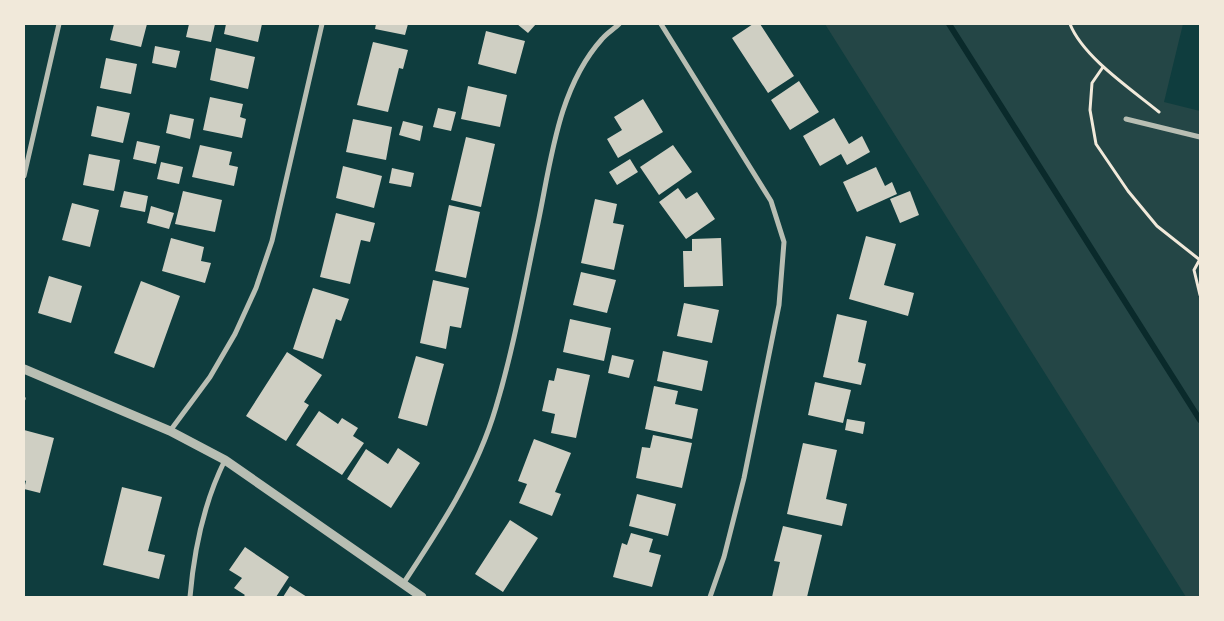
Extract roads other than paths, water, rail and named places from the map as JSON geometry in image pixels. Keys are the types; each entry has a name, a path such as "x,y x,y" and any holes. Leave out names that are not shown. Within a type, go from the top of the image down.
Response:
{"street":[{"path":"24,176 59,24"},
{"path":"170,431 210,377 235,334 256,288 272,240 322,24"},
{"path":"403,584 472,472 484,441 496,408 558,131 567,100 590,56 602,39 619,24"},
{"path":"661,24 771,201 784,242 779,305 744,478 724,557 710,597"},
{"path":"1126,119 1200,137"},
{"path":"24,370 170,431 225,460 422,597"},
{"path":"190,597 191,580 206,508 213,484 225,460"}],"waterway":[{"path":"949,24 1200,420"}]}
